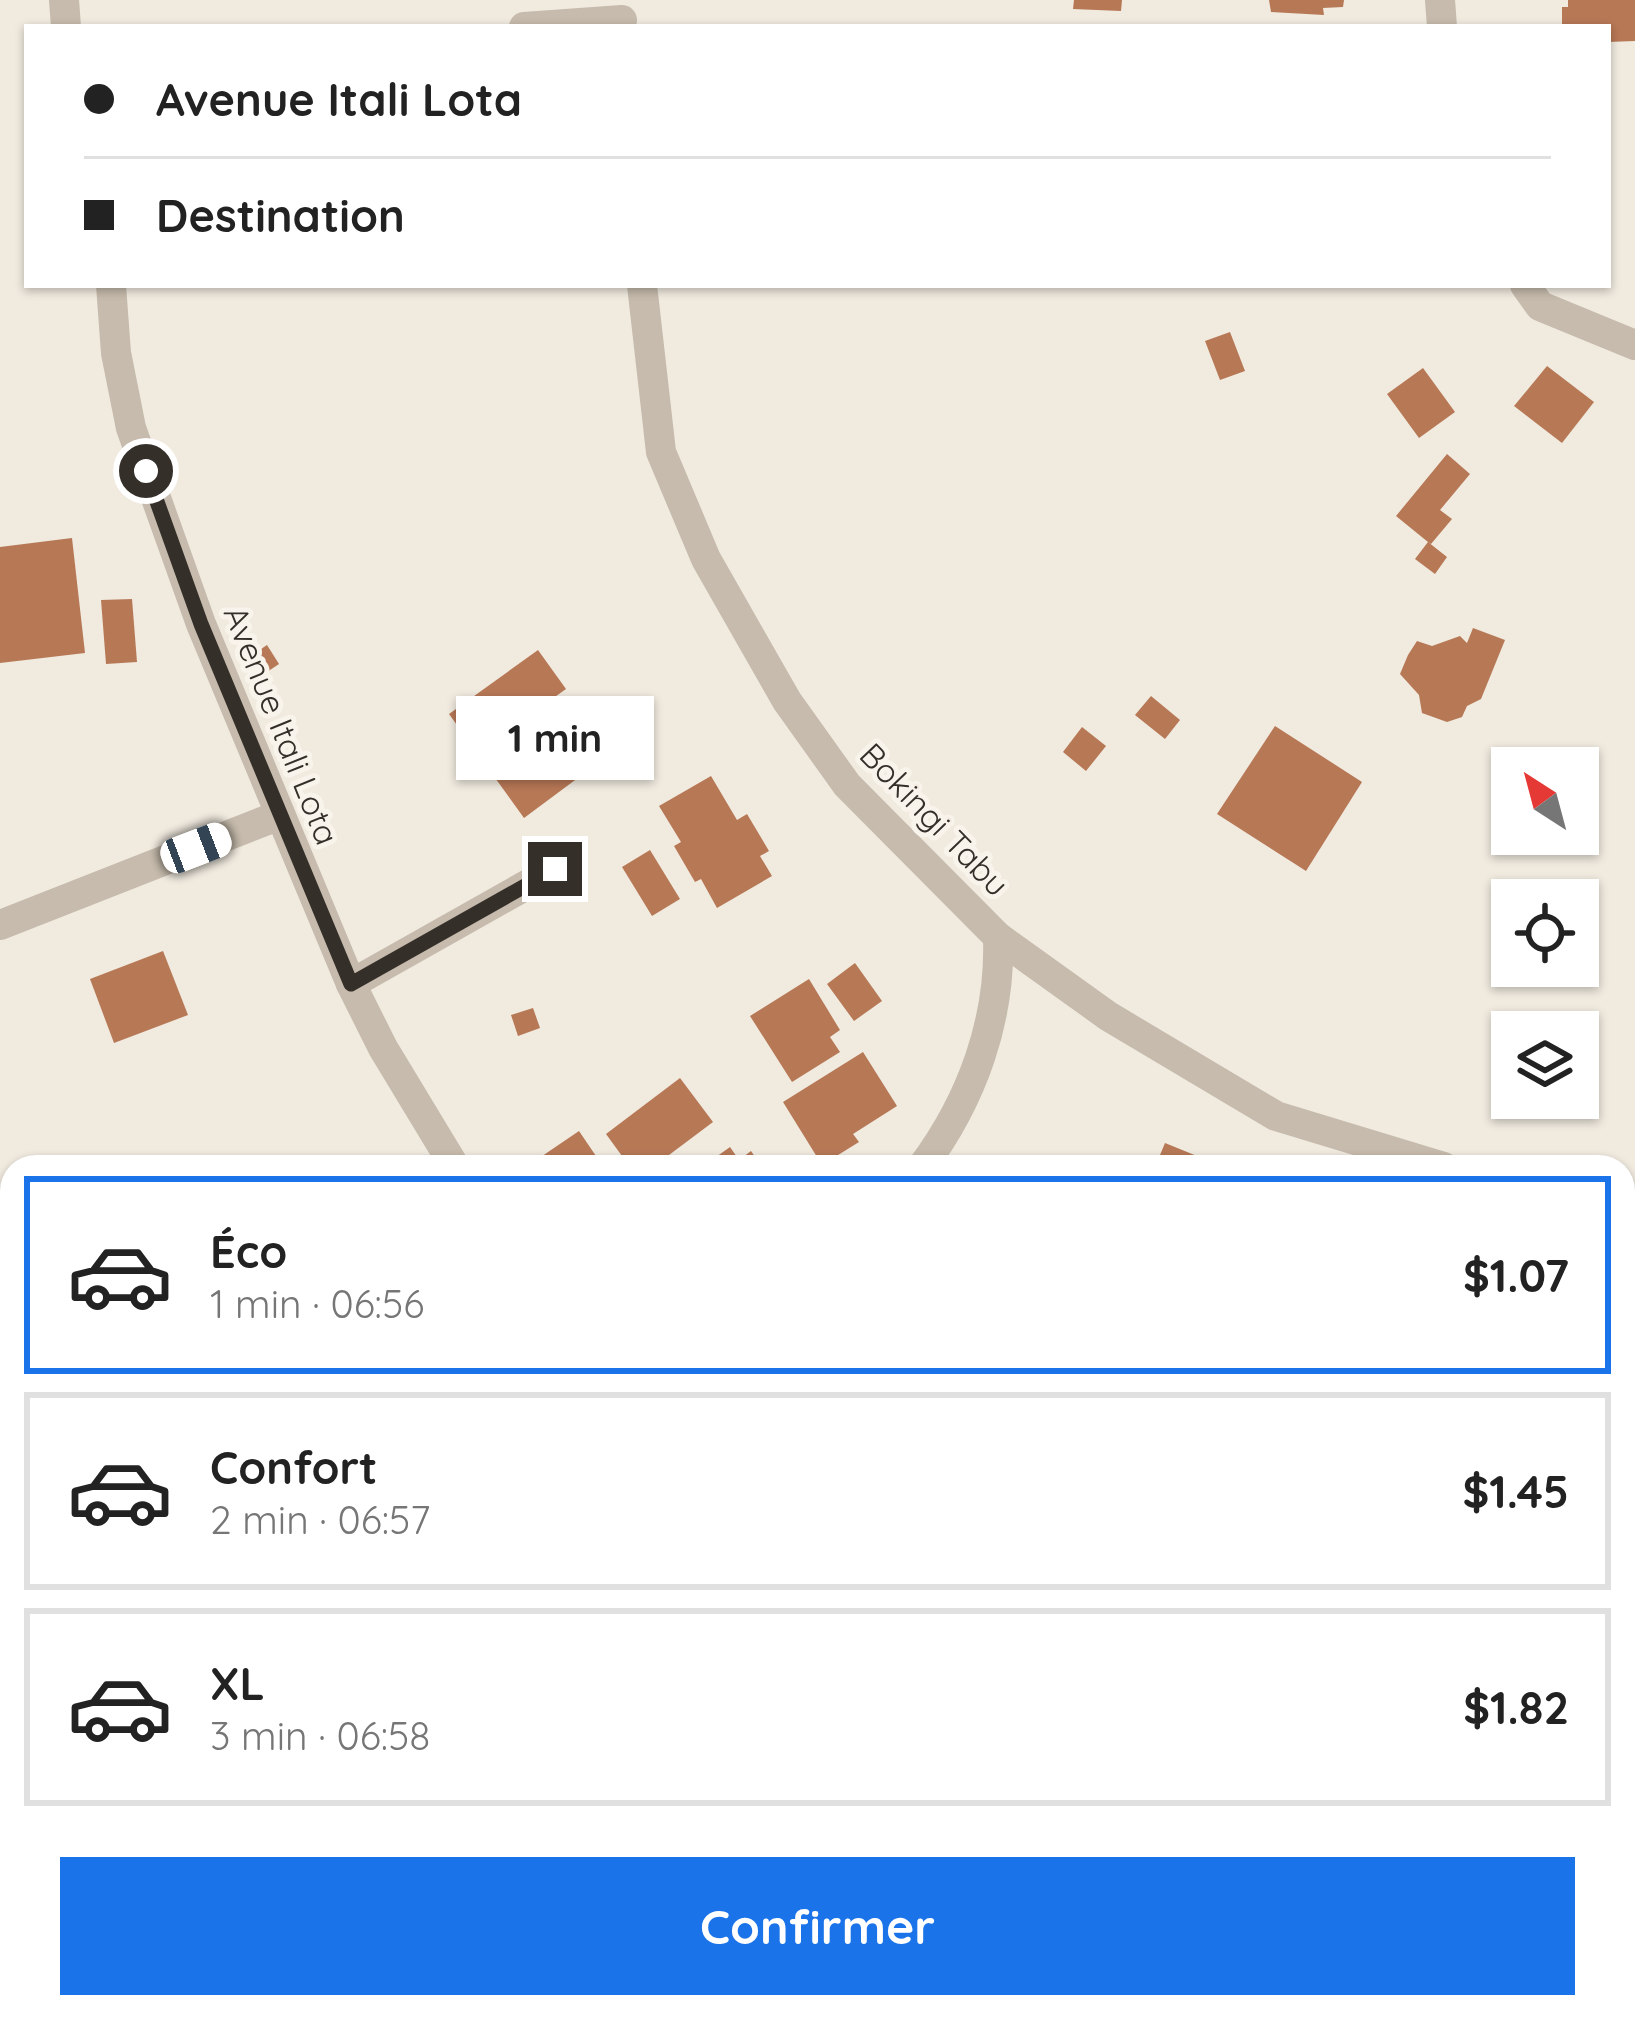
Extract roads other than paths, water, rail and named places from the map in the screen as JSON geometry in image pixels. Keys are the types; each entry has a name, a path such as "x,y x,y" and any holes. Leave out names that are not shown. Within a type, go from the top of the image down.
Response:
{"street":[{"path":"551,24 622,16"},
{"name":"Avenue Itali Lota","path":"111,288 116,352 131,428 201,624 351,984 383,1048 448,1155"},
{"name":"Bokingi Tabu","path":"642,288 661,452 706,559 787,701 847,785 998,937 1108,1016 1276,1115 1405,1155"},
{"path":"1527,288 1540,306 1635,345"},
{"path":"0,925 280,815"},
{"path":"351,984 555,869"},
{"path":"929,1155 967,1094 987,1036 1000,981 998,937"}]}
